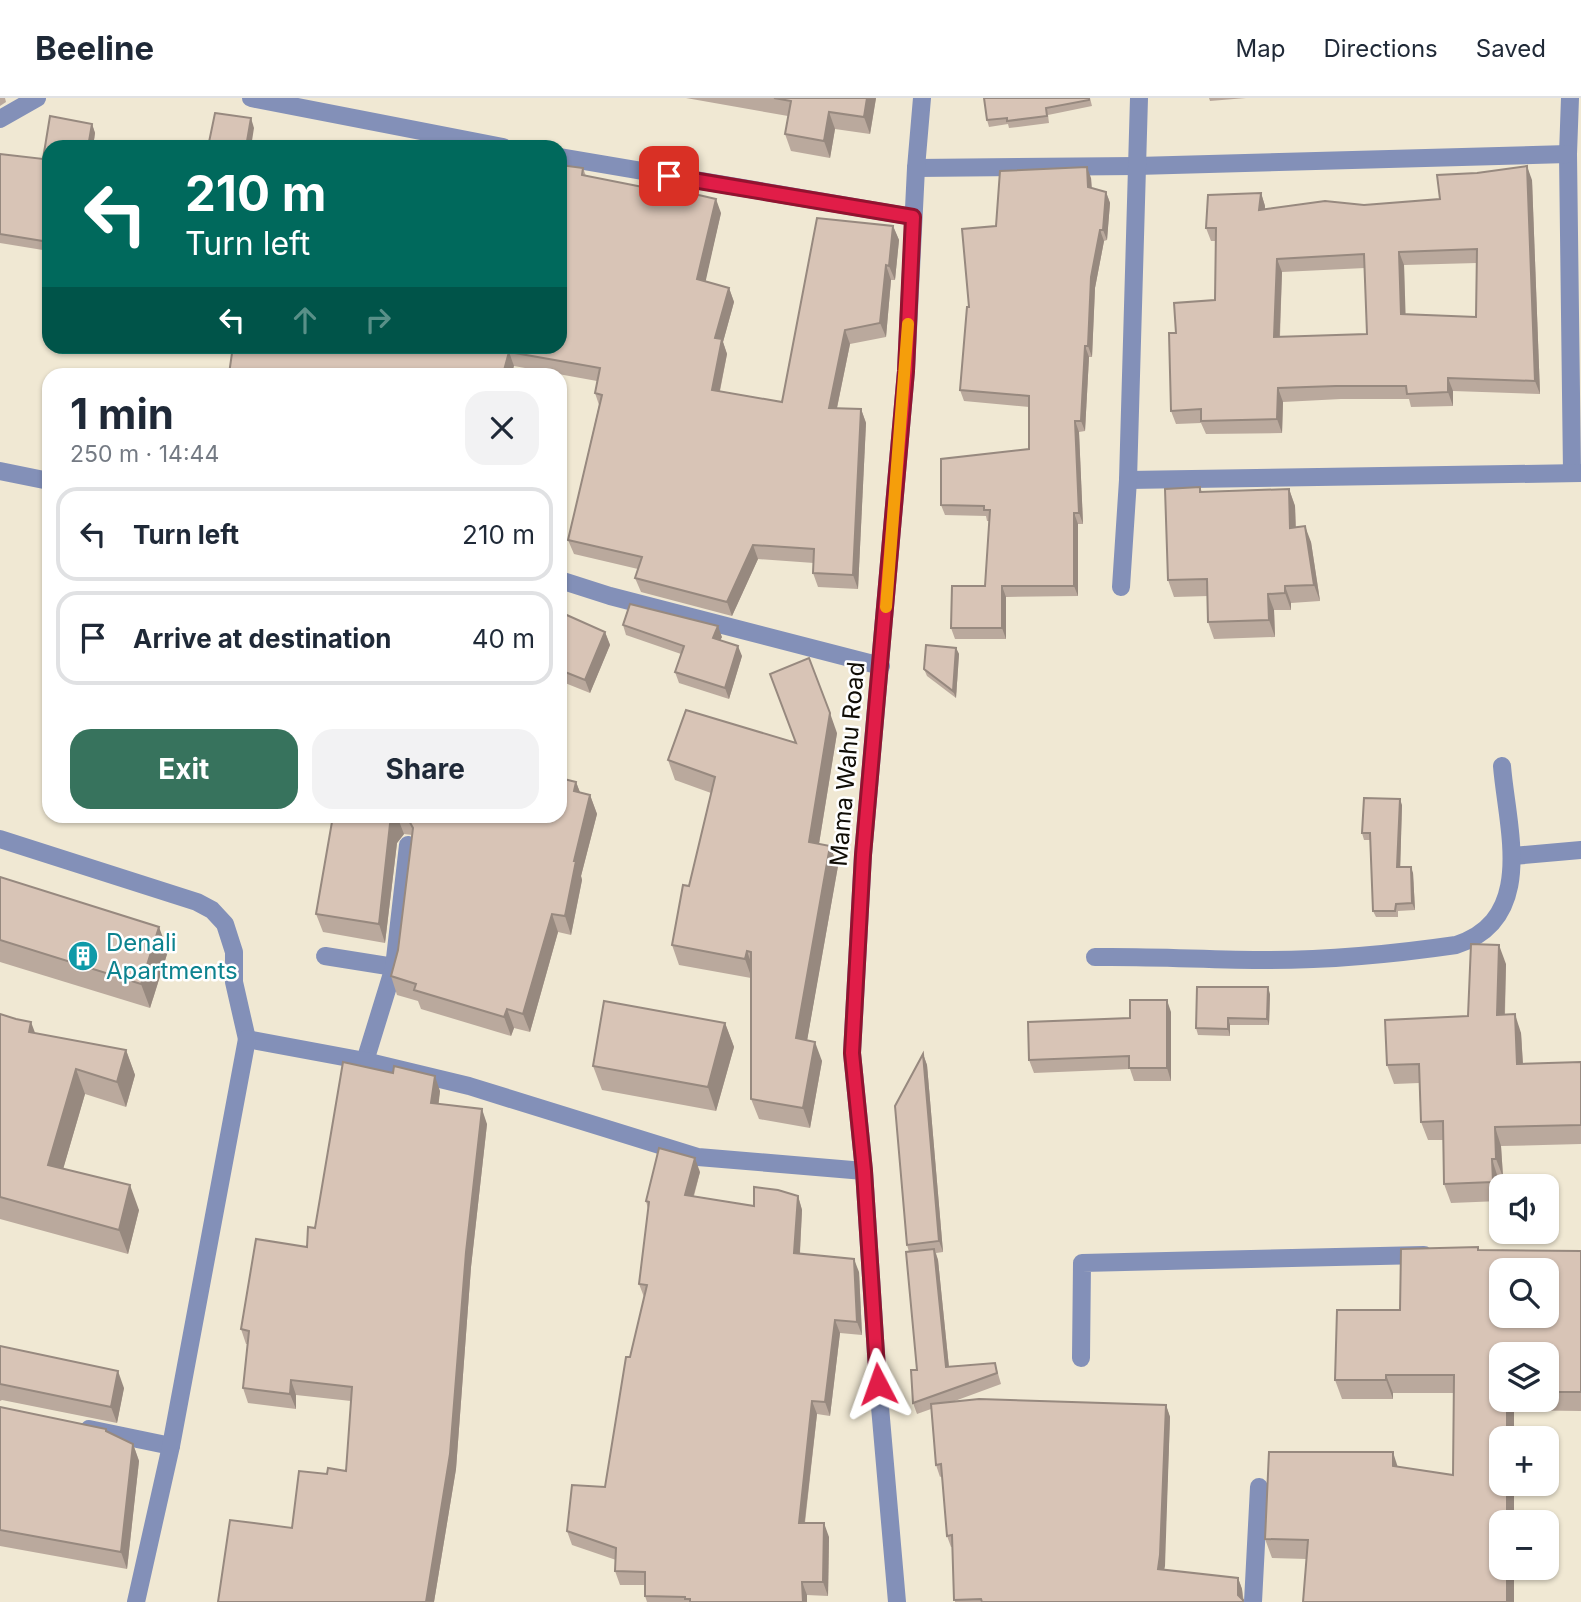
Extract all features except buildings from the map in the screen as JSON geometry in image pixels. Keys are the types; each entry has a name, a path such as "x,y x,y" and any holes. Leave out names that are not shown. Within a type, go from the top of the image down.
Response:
{"street":[{"path":"0,119 37,98"},
{"path":"251,98 467,140"},
{"name":"Mama Wahu Road","path":"897,1602 878,1384 864,1171 852,1053 863,855 906,371 922,98"},
{"path":"1121,587 1128,480 1139,98"},
{"path":"1128,480 1577,473 1568,154 1570,98"},
{"path":"916,167 1137,166 1568,154"},
{"path":"567,159 913,217"},
{"path":"0,471 42,480"},
{"path":"567,582 610,596 881,666"},
{"path":"1095,957 1269,960 1375,954 1456,945 1481,933 1493,922 1504,906 1510,889 1513,856 1502,766"},
{"path":"0,839 197,902 212,910 225,924 233,952 234,982 247,1039 172,1446 136,1602"},
{"path":"365,1061 394,967 408,845"},
{"path":"1513,856 1581,850"},
{"path":"325,956 394,967"},
{"path":"247,1039 365,1061 469,1086 698,1157 864,1171"},
{"path":"1081,1358 1082,1263 1442,1255"},
{"path":"66,1424 172,1446"},
{"path":"1252,1602 1259,1487"}],"slow traffic":[{"path":"886,607 908,324"}],"place":[{"name":"Denali Apartments","path":"83,956"}],"route":[{"path":"669,176 913,217 906,371 863,855 852,1053 864,1171 878,1384"}]}
